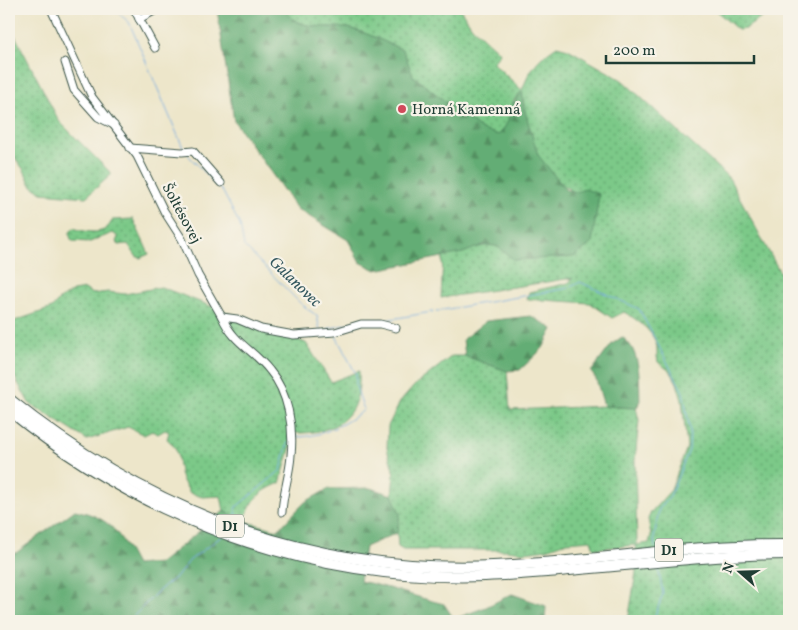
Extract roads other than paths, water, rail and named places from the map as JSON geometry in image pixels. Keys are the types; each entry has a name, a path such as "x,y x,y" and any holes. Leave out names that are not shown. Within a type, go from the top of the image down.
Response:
{"highway":[{"name":"D1","path":"9,399 112,478"},
{"name":"D1","path":"9,410 56,447 171,513 209,529 285,553 351,563 404,574 457,576 581,564 671,550 759,550 789,554"},
{"name":"D1","path":"759,550 789,545"}],"street":[{"name":"Šoltésovej","path":"51,9 92,97 137,156 164,211 182,239 198,275 222,317"},
{"path":"134,9 155,48"},
{"path":"139,19 158,9"},
{"name":"Šoltésovej","path":"65,62 74,90 98,117 106,123 114,125"},
{"path":"130,148 193,151 221,183"},
{"path":"222,317 238,319 261,329 294,335 335,332 361,324 380,324 396,328"},
{"path":"222,317 232,336 270,370 283,391 288,407 291,455 283,496 282,512"}],"waterway":[{"name":"Galanovec","path":"113,9 129,22 184,150"},
{"name":"Galanovec","path":"188,155 223,192 240,225 244,246 300,303 317,316 320,331"},
{"path":"380,321 569,288 580,282 639,309 683,392 690,431 689,450 669,498 659,509 654,538 655,548"},
{"path":"326,329 358,322"},
{"name":"Galanovec","path":"296,437 314,435 332,429 364,410 356,386 356,374 336,336"},
{"name":"Galanovec","path":"235,522 237,519 235,508 281,470 288,442"},
{"name":"Galanovec","path":"129,621 157,592 179,574 190,560 222,536"},
{"path":"653,621 663,594 658,567"}],"place":[{"name":"Horná Kamenná","path":"402,109"}]}
